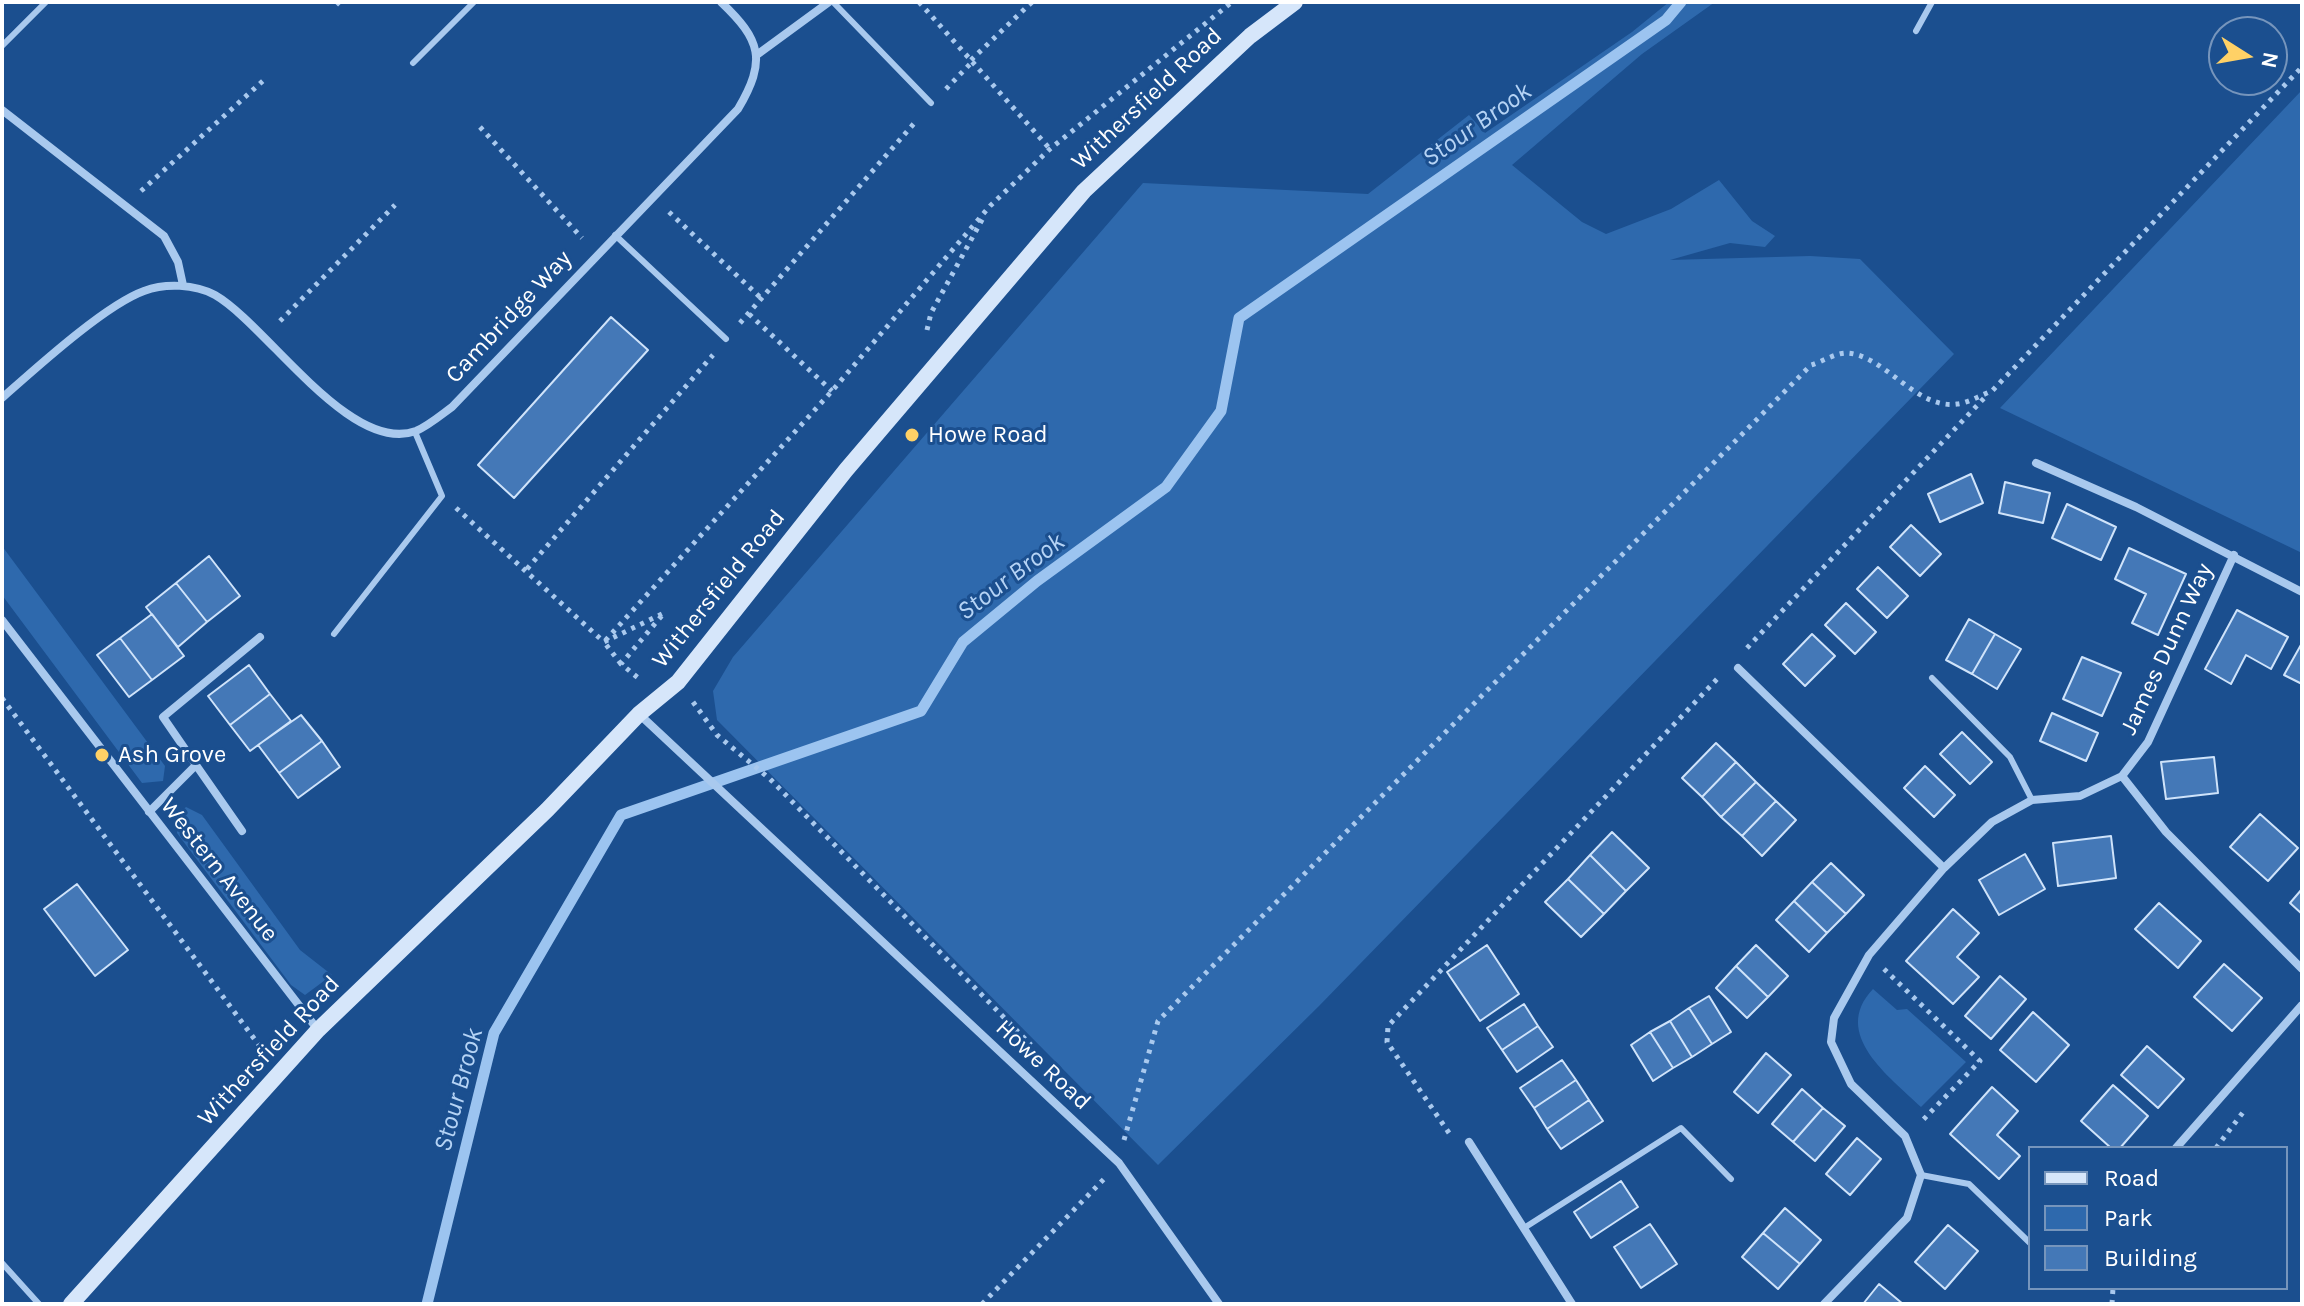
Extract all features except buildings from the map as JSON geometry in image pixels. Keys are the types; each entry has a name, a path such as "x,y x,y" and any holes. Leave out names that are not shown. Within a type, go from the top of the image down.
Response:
{"street":[{"path":"721,2 747,27 758,54 831,2"},
{"name":"Withersfield Road","path":"71,1304 318,1030 547,810 639,714 678,682 846,470 1084,191 1250,36 1295,2"},
{"name":"Cambridge Way","path":"415,432 452,407 596,253 738,109 752,86 758,54"},
{"path":"2,110 164,236 178,262 183,285"},
{"path":"2,398 111,310 144,291 183,285 215,295 348,417 382,432 415,432"},
{"path":"2036,463 2234,555 2302,592"},
{"name":"James Dunn Way","path":"1921,1175 1905,1136 1851,1084 1831,1042 1834,1018 1869,955 1944,868 1992,822 2032,800 2080,796 2122,776 2148,742 2234,555"},
{"name":"Western Avenue","path":"2,620 318,1030"},
{"path":"242,831 163,717 260,637"},
{"path":"1733,668 1944,868"},
{"name":"Howe Road","path":"639,714 1119,1163 1219,1304"},
{"path":"149,812 196,765"},
{"path":"2122,776 2166,832 2302,969"},
{"path":"2178,1146 2302,1005"},
{"path":"1469,1142 1572,1304"},
{"path":"1824,1304 1907,1218 1921,1175"}],"lane":[{"path":"2,46 46,2"},
{"path":"413,63 474,2"},
{"path":"831,2 931,103"},
{"path":"1916,31 1932,2"},
{"path":"615,235 726,339"},
{"path":"334,634 442,496 415,432"},
{"path":"1932,678 2010,757 2032,800"},
{"path":"1524,1228 1681,1128 1731,1179"},
{"path":"1921,1175 1969,1184 2028,1241"},
{"path":"2,1263 39,1304"}],"path":[{"path":"919,2 1050,149"},
{"path":"527,569 931,103 1032,2"},
{"path":"604,642 832,391 990,206 1050,149 1232,2"},
{"path":"1739,656 2302,67"},
{"path":"125,205 265,79"},
{"path":"480,127 596,253"},
{"path":"652,197 762,299"},
{"path":"263,337 395,205"},
{"path":"925,344 931,313 990,206"},
{"path":"749,314 832,391"},
{"path":"982,1304 1119,1163 1158,1021 1811,365 1845,353 1870,360 1901,384 1929,398 1955,405 1992,391"},
{"path":"442,496 527,569 604,642 621,664 661,696"},
{"path":"604,642 664,613 621,664"},
{"path":"1453,1139 1387,1042 1388,1026 1733,668"},
{"path":"678,682 717,735 770,779 1037,1052"},
{"path":"2,698 279,1072"},
{"path":"1869,955 1980,1061 1905,1136"},
{"path":"1113,1130 1124,1141"}],"green space":[{"path":"1669,2 1715,2 1642,54 1512,165 1582,222 1606,234 1671,209 1719,180 1752,221 1775,236 1765,247 1730,243 1670,260 1810,256 1860,259 1954,354 1319,1006 1158,1165 717,720 713,691 733,657 1143,183 1368,194 1469,115 1485,133 1632,32"},
{"path":"2302,90 2302,553 2000,408"},
{"path":"2,546 165,766 163,781 142,783 2,595"},
{"path":"186,807 202,815 300,950 332,975 305,995 291,985 177,833 178,814"},
{"path":"1873,989 1897,1010 1907,1009 1966,1062 1921,1107 1881,1068 1861,1038 1858,1022 1861,1006"}],"waterway":[{"name":"Stour Brook","path":"427,1304 494,1033 621,815 921,711 963,642 1037,581 1166,487 1221,411 1239,318 1666,20 1681,2"}],"place":[{"name":"Howe Road","path":"912,435"},
{"name":"Ash Grove","path":"102,755"}]}
